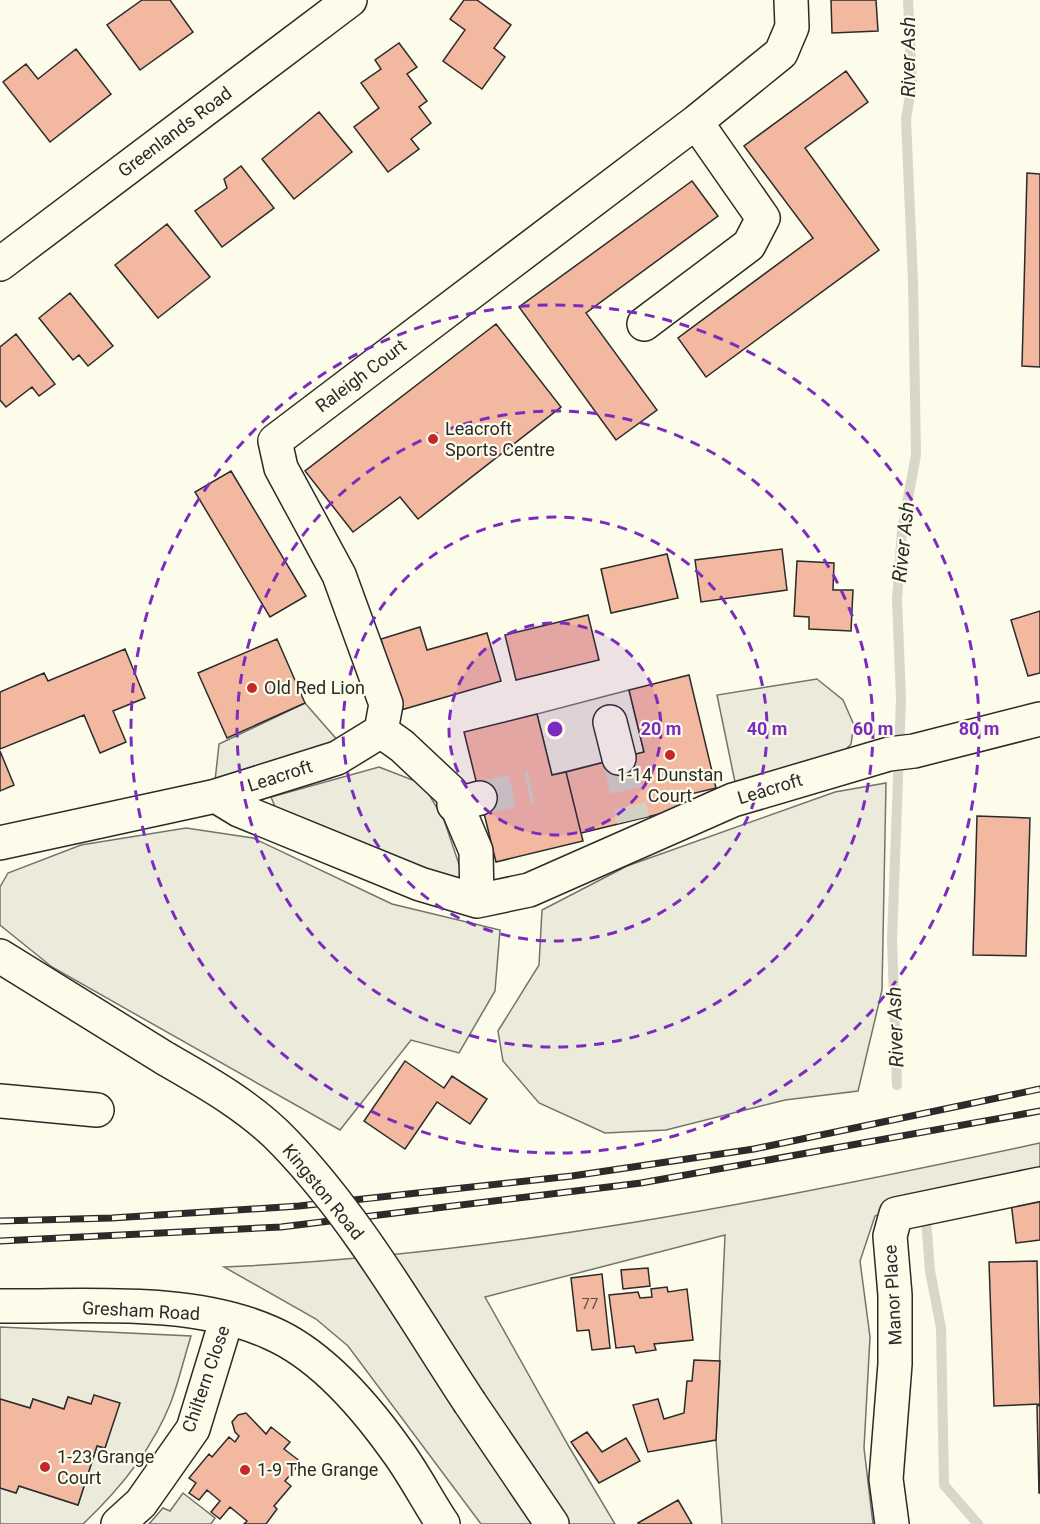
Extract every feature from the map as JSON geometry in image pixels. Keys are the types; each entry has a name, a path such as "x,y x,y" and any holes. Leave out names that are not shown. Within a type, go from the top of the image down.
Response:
{"street":[{"name":"Greenlands Road","path":"0,264 350,0"},
{"name":"Raleigh Court","path":"381,730 386,704 339,575 281,468 275,441 696,122 782,53 792,27 791,0"},
{"path":"644,324 749,245 763,218 696,122"},
{"name":"Leacroft","path":"216,796 239,810 420,884 477,901 529,890 636,831 733,800 902,752 1040,719"},
{"path":"610,722 619,758"},
{"path":"381,730 402,746 451,792 467,801 476,851 477,901"},
{"name":"Leacroft","path":"3,844 216,796 337,758 381,730"},
{"name":"Kingston Road","path":"0,956 226,1094 285,1142 354,1227 552,1524"},
{"path":"0,1101 97,1110"},
{"name":"Manor Place","path":"892,1524 886,1479 895,1364 895,1295 890,1236 896,1214 1040,1184"},
{"name":"Gresham Road","path":"0,1306 179,1309 227,1318 272,1333 316,1361 350,1394 397,1450 443,1524"},
{"name":"Chiltern Close","path":"118,1524 141,1503 193,1429 227,1318"}],"shaded area":[{"path":"817,679 843,700 854,725 851,744 838,758 735,782 717,695"},
{"path":"629,690 644,752 552,775 537,714"},
{"path":"305,703 339,742 215,781 219,744"},
{"path":"379,767 423,784 444,820 464,879 405,867 278,814 271,797"},
{"path":"886,783 882,990 858,1091 785,1100 666,1130 605,1133 539,1103 503,1061 498,1031 539,965 542,910 627,866 835,792"},
{"path":"186,828 253,838 392,904 500,930 495,991 459,1053 411,1040 340,1130 52,967 0,925 0,887 8,873 81,845"},
{"path":"1040,1143 1040,1169 932,1192 875,1216 860,1261 870,1337 864,1448 873,1524 722,1524 716,1440 725,1235 485,1297 615,1524 481,1524 348,1346 316,1319 224,1267 327,1261 532,1238 736,1205"},
{"path":"0,1327 191,1336 177,1386 155,1436 121,1483 83,1524 0,1524 0,1488 16,1493 19,1486 78,1505 97,1446 105,1448 119,1403 91,1404 68,1397 64,1409 33,1399 30,1408 0,1399"},
{"path":"183,1493 215,1518 211,1524 149,1524 163,1508 170,1511"}],"building":[{"path":"142,0 170,0 193,32 140,70 107,25"},
{"path":"464,0 477,0 511,25 494,48 505,57 482,89 443,61 465,30 450,19"},
{"path":"831,0 876,0 878,31 832,33"},
{"path":"399,43 417,67 407,74 427,101 419,107 431,123 411,139 419,149 388,172 354,127 379,108 361,83 381,69 375,60"},
{"path":"76,49 111,94 50,142 3,82 26,64 38,79"},
{"path":"846,71 868,102 805,148 879,250 706,377 678,338 813,238 744,146"},
{"path":"319,112 352,152 294,199 262,159"},
{"path":"241,166 274,208 222,247 195,211 227,188 224,179"},
{"path":"1027,173 1040,174 1040,367 1022,366"},
{"path":"692,181 718,216 586,313 657,410 616,440 519,307"},
{"path":"167,224 210,277 158,318 115,265"},
{"path":"70,293 113,346 88,366 79,355 73,360 39,318"},
{"name":"Leacroft Sports Centre","path":"496,324 561,407 418,519 400,497 353,532 305,471"},
{"path":"16,334 55,384 39,396 32,387 6,407 0,400 0,347"},
{"path":"231,471 306,596 270,617 195,492"},
{"path":"782,549 787,590 701,602 695,560"},
{"path":"667,554 678,598 611,613 601,569"},
{"path":"797,561 834,563 833,590 853,590 851,631 809,629 809,617 794,616"},
{"path":"1040,611 1040,673 1028,676 1011,620"},
{"path":"588,615 599,660 516,680 505,635"},
{"path":"420,627 427,650 487,633 501,681 401,710 381,639"},
{"name":"Old Red Lion","path":"277,639 305,703 227,738 198,673"},
{"path":"125,649 145,698 113,711 126,742 100,753 84,715 0,749 0,692 44,673 48,681"},
{"name":"1-14 Dunstan Court","path":"689,675 716,788 678,797 680,809 581,833 566,772 644,752 629,690"},
{"path":"537,714 552,775 566,772 583,841 496,862 464,732"},
{"path":"0,751 14,785 0,791"},
{"path":"977,816 1030,818 1026,956 973,955"},
{"path":"405,1061 444,1088 452,1076 487,1099 470,1124 437,1102 405,1149 364,1121"},
{"path":"1040,1198 1040,1240 1016,1243 1011,1202"},
{"path":"1037,1261 1040,1404 994,1406 989,1262"},
{"path":"648,1268 650,1286 623,1289 621,1270"},
{"path":"602,1274 610,1348 592,1350 589,1330 577,1331 571,1278"},
{"path":"667,1287 668,1292 687,1289 693,1340 654,1344 656,1350 636,1353 634,1346 616,1348 609,1295 638,1292 640,1298 652,1297 651,1289"},
{"path":"694,1360 720,1361 716,1440 648,1452 633,1405 658,1399 664,1419 684,1413 687,1381 692,1381"},
{"name":"1-23 Grange Court","path":"94,1395 120,1403 105,1448 97,1446 78,1505 19,1486 16,1493 0,1488 0,1399 30,1408 33,1399 64,1409 68,1397 91,1404"},
{"path":"1040,1405 1040,1493 1039,1493 1037,1406"},
{"name":"1-9 The Grange","path":"246,1413 266,1434 271,1427 290,1442 284,1449 301,1462 285,1481 291,1486 274,1506 277,1509 266,1524 244,1524 247,1521 230,1507 220,1519 211,1512 220,1501 207,1490 199,1500 189,1493 196,1483 189,1478 209,1454 212,1457 229,1437 235,1442 239,1436 232,1422 238,1415"},
{"path":"587,1432 602,1452 626,1438 640,1461 599,1483 571,1442"},
{"path":"678,1500 692,1524 638,1523"}],"waterway":[{"name":"River Ash","path":"897,1085 892,940 901,699 897,599 902,530 916,455 913,281 906,119 912,83 908,0"},
{"name":"River Ash","path":"926,1219 930,1271 941,1328 944,1485 978,1524"}],"tunnel":[{"path":"619,758 633,820"},
{"path":"480,798 531,787"}],"railway":[{"path":"0,1221 112,1218 299,1206 572,1176 754,1149 1040,1089"},
{"path":"0,1241 281,1227 641,1183 1040,1111"}],"place":[{"name":"Leacroft Sports Centre","path":"433,439"},
{"name":"Old Red Lion","path":"252,688"},
{"name":"1-14 Dunstan Court","path":"670,755"},
{"name":"1-23 Grange Court","path":"45,1467"},
{"name":"1-9 The Grange","path":"245,1470"}]}
